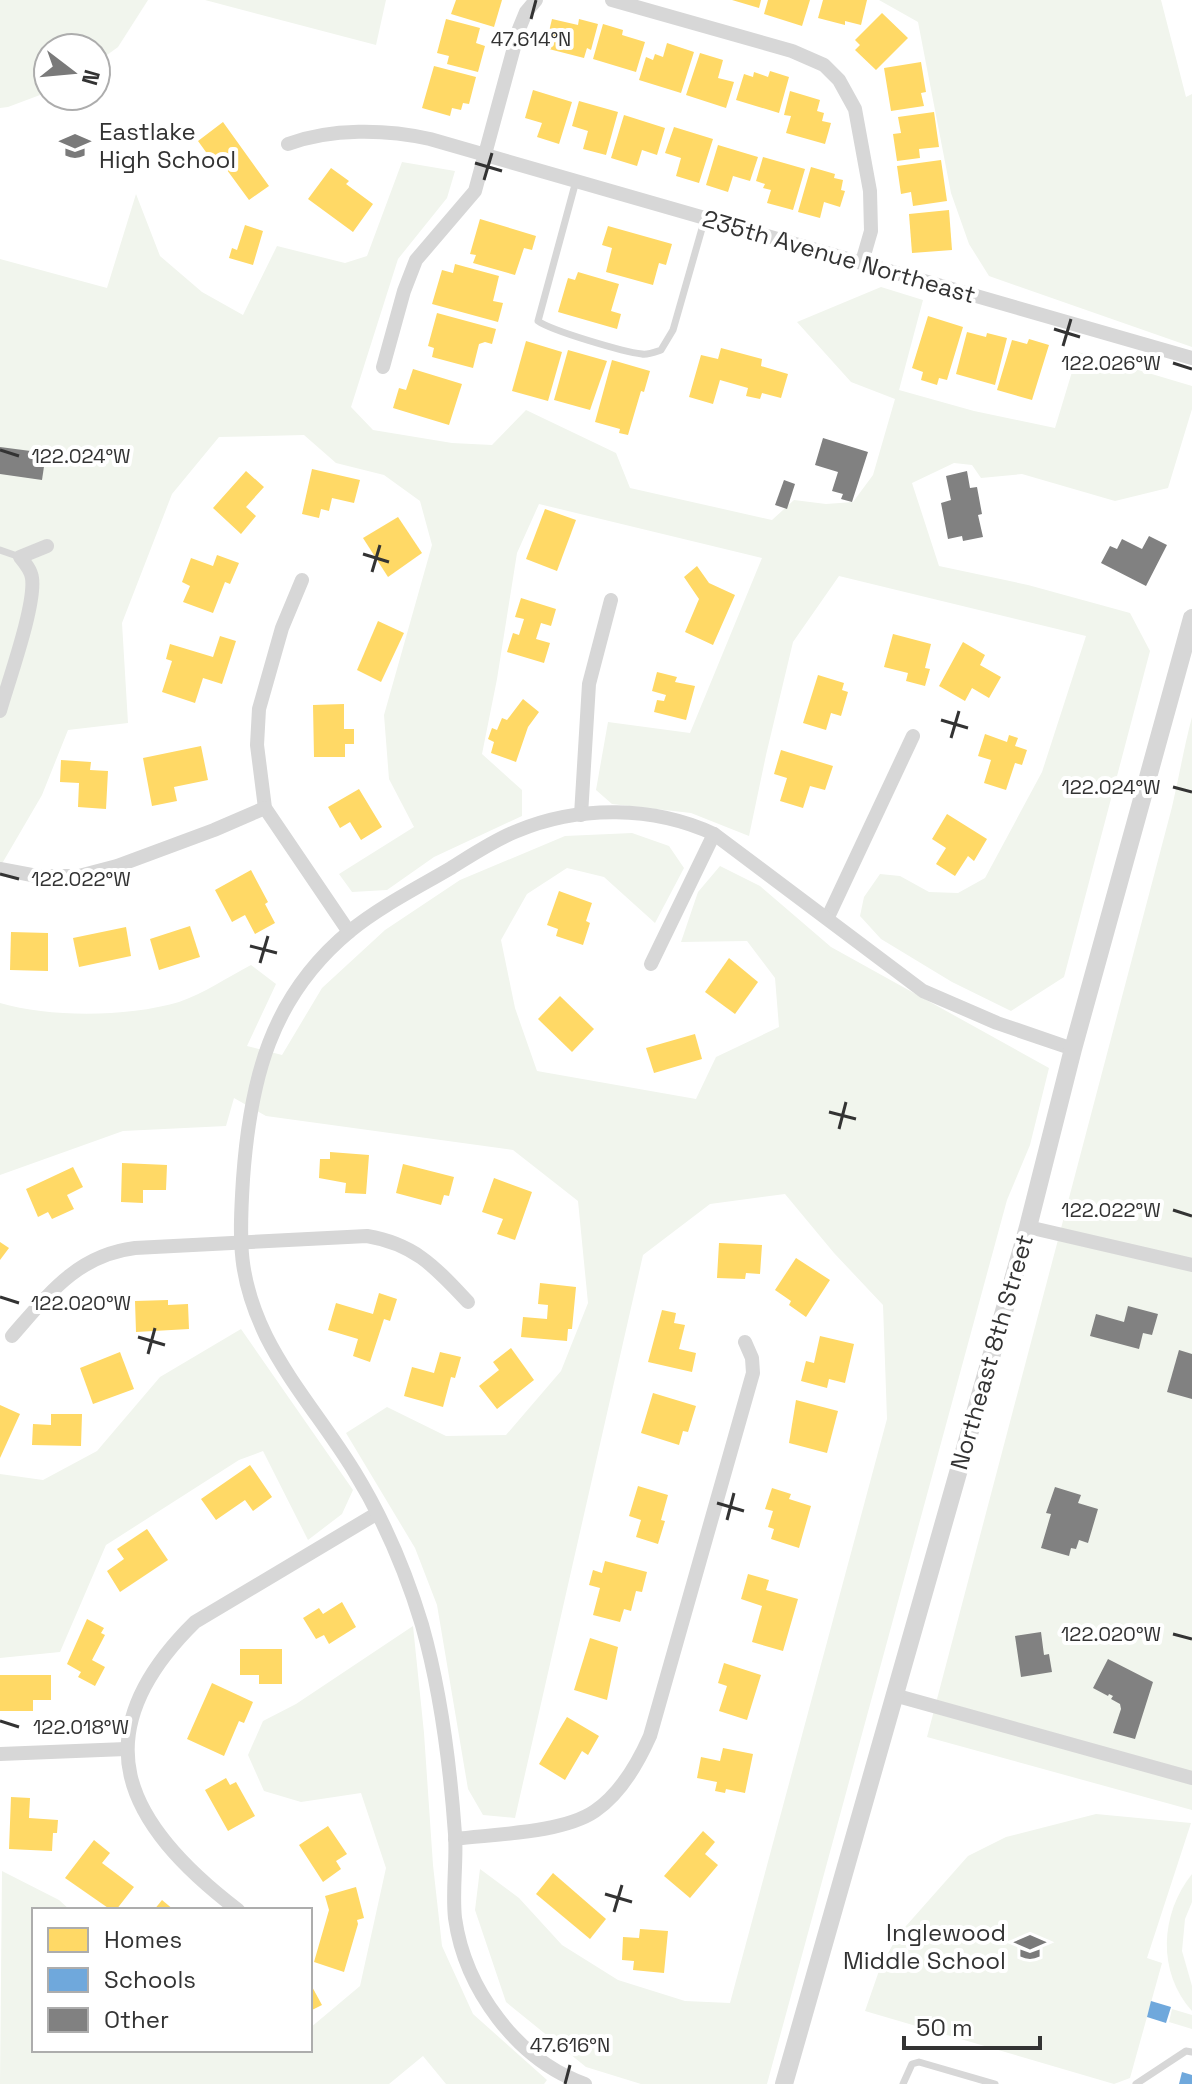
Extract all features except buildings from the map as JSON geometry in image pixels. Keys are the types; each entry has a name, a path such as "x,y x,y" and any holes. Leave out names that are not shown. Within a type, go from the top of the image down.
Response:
{"street":[{"path":"383,367 416,260 475,191 519,29 526,12 536,0"},
{"path":"612,0 792,51 824,65 839,80 855,109 870,191 871,231 862,262"},
{"name":"235th Avenue Northeast","path":"288,144 303,138 345,134 407,134 1192,358"},
{"path":"0,711 26,617 33,579 20,557 47,546"},
{"path":"302,580 273,656 259,709 257,745 265,808 349,932"},
{"path":"581,815 589,684 611,600"},
{"name":"Northeast 8th Street","path":"784,2084 1028,1227 1073,1049 1192,618"},
{"path":"828,917 913,736"},
{"path":"0,869 37,876 79,876 117,866 265,808"},
{"path":"585,2084 568,2081 523,2046 497,2018 474,1979 456,1921 453,1883 455,1839 446,1745 429,1651 412,1593 355,1472 284,1369 267,1338 244,1278 239,1243 250,1108 269,1038 312,970 349,932 389,904 514,832 543,822 581,815 623,813 663,815 689,822 714,834 923,991 997,1023 1073,1049"},
{"path":"651,964 714,834"},
{"path":"1028,1227 1192,1265"},
{"path":"12,1336 47,1297 93,1258 116,1250 135,1248 342,1236 390,1240 413,1250 433,1265 468,1302"},
{"path":"455,1839 562,1826 581,1819 610,1798 640,1759 650,1736 753,1373 752,1358 745,1342"},
{"path":"236,1908 188,1868 162,1841 143,1812 130,1781 126,1749 130,1723 141,1692 164,1655 195,1622 376,1514"},
{"path":"894,1695 1192,1778"},
{"path":"0,1754 126,1749"}],"lane":[{"path":"576,181 538,321 547,327 584,338 645,355 661,350 673,330 705,218"},
{"path":"0,550 20,557"},
{"path":"1136,2084 1186,2051 1192,2052"},
{"path":"903,2084 912,2064 919,2062 995,2084"}],"shaded area":[{"path":"0,0 148,0 118,47 112,51 112,32 32,32 32,98 0,108"},
{"path":"205,0 386,0 376,45"},
{"path":"879,0 1161,0 1186,97 1192,94 1192,347 989,276 969,244 951,193 918,22"},
{"path":"402,162 455,171 447,198 398,259 351,407 373,430 452,443 492,445 526,410 616,453 630,488 772,520 794,500 826,504 853,502 873,475 895,399 851,382 797,322 881,287 923,300 899,390 974,411 1055,428 1078,352 1192,386 1192,409 1168,488 1115,501 1022,474 981,478 972,465 954,463 912,483 939,566 1028,585 1130,613 1150,651 1064,977 1011,1011 952,982 881,939 860,916 864,897 880,874 900,876 929,892 958,893 985,878 1042,772 1086,636 839,576 793,642 749,836 691,813 612,804 596,790 608,722 690,733 762,558 539,504 517,553 482,754 522,790 522,816 434,857 387,890 352,892 339,874 414,827 389,779 384,715 432,545 420,501 384,475 336,463 304,435 219,437 172,494 122,623 128,723 68,730 42,795 0,867 0,259 107,288 136,194 160,256 202,292 243,315 277,246 345,263 367,256"},
{"path":"1192,717 1192,1810 927,1737 1172,807"},
{"path":"632,833 669,846 684,868 655,923 604,877 567,868 527,894 501,940 515,1008 537,1071 696,1099 716,1057 779,1027 775,978 747,941 681,942 698,892 720,866 760,886 831,947 1049,1068 1030,1145 1007,1200 767,2084 641,2084 586,2067 506,2002 475,1910 480,1869 519,1898 562,1945 618,1980 685,2001 730,2003 887,1419 883,1305 785,1194 710,1204 643,1255 515,1818 483,1815 468,1789 437,1605 415,1548 346,1433 387,1407 446,1436 506,1435 561,1371 588,1303 578,1201 513,1150 266,1116 234,1098 226,1126 123,1131 0,1175 0,1003 66,1013 137,1011 188,999 251,965 276,984 247,1046 282,1055 322,988 385,930 460,880 565,836"},
{"path":"241,1329 353,1490 342,1514 308,1540 263,1451 239,1460 106,1545 60,1652 0,1658 0,1474 43,1480 97,1451 160,1377"},
{"path":"413,1626 442,1946 473,2014 547,2080 544,2084 446,2084 423,2056 389,2084 0,2084 2,1871 59,1900 68,1908 32,1908 32,2052 312,2052 312,2026 360,1986 386,1868 361,1793 301,1802 264,1791 248,1755 263,1721 296,1704"},
{"path":"1096,1814 1191,1823 1147,1958 1162,1963 1130,2078 1114,2084 865,2011 880,1968 898,1935 968,1856 1006,1837"},
{"path":"1192,1874 1192,1902 1185,1919 1182,1951 1192,1986 1192,2011 1173,1979 1167,1943 1174,1907"},
{"path":"1172,2009 1192,2015 1192,2029 1169,2022"}],"place":[{"name":"Eastlake High School","path":"75,146"},
{"name":"Inglewood Middle School","path":"1030,1947"}]}
